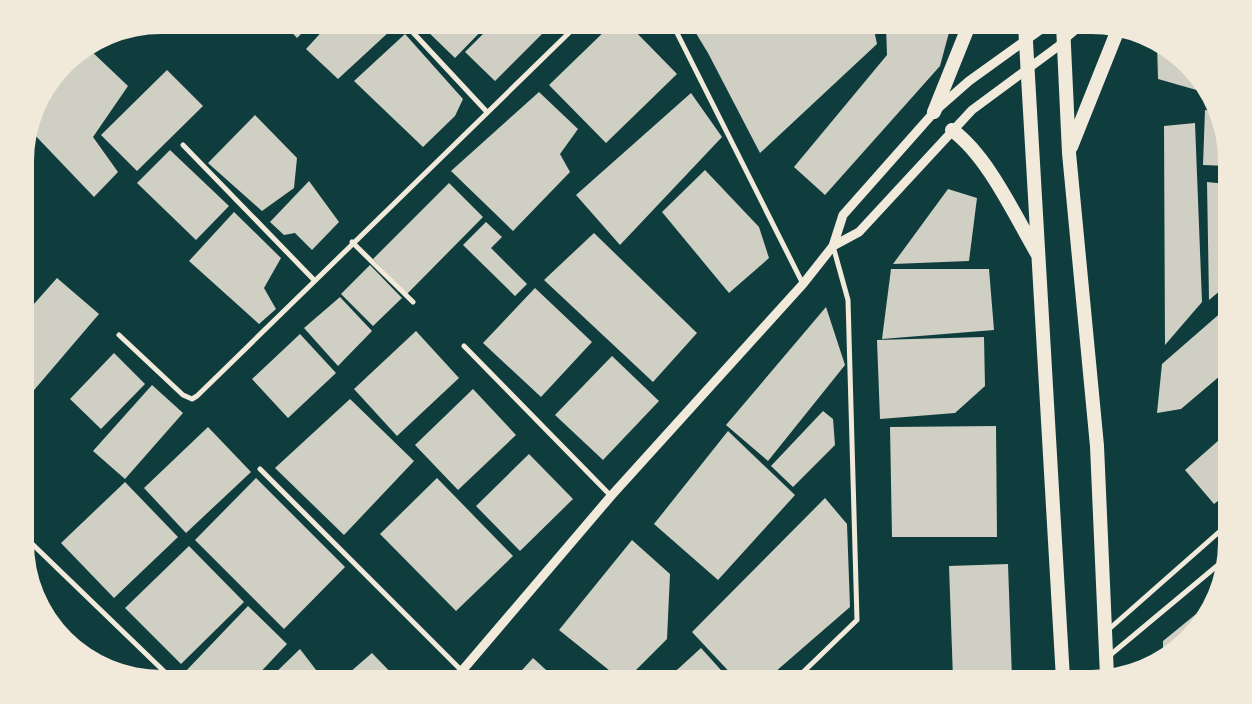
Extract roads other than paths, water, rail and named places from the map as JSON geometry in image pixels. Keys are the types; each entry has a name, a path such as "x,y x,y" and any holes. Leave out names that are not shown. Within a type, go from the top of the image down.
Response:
{"highway":[{"path":"934,112 965,34"},
{"path":"1025,34 1040,258 1063,670"},
{"path":"1064,34 1069,153 1097,446 1107,668"},
{"path":"1069,153 1116,37"},
{"path":"952,130 969,144 984,164 1040,258"}],"street":[{"path":"414,34 487,112"},
{"path":"119,335 183,395 192,399 568,34"},
{"path":"678,34 803,284"},
{"path":"463,670 612,496 803,284 833,246 842,215 934,112 1023,34"},
{"path":"833,246 859,232 972,110 1073,34"},
{"path":"183,145 314,280"},
{"path":"352,242 413,302"},
{"path":"805,670 857,620 848,300 833,246"},
{"path":"464,346 612,496"},
{"path":"260,469 461,670"},
{"path":"1105,632 1218,533"},
{"path":"34,546 163,670"},
{"path":"1107,668 1216,568"}]}
